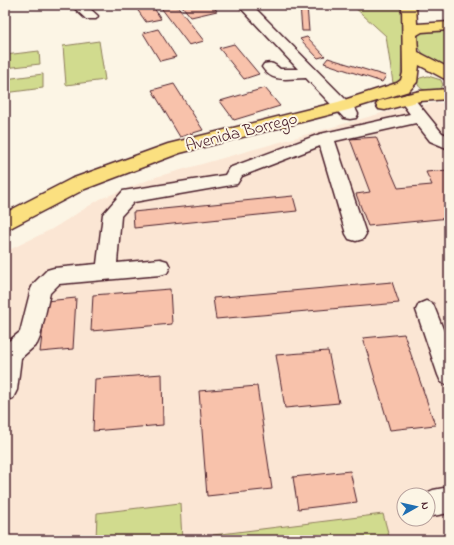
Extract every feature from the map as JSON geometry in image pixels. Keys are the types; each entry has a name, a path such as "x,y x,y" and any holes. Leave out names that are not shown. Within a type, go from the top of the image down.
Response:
{"main road":[{"path":"419,7 449,22"},
{"name":"Avenida Borrego","path":"5,234 84,192 180,157 346,110 403,87 409,82 411,61 410,33 419,7"},
{"path":"410,33 419,28 449,26"},
{"path":"411,61 449,75"},
{"path":"411,61 449,82"},
{"name":"Avenida Borrego","path":"5,222 78,184 175,148 346,110 420,96 449,94"}],"street":[{"path":"78,5 91,16"},
{"path":"252,6 346,110"},
{"path":"269,67 276,74 311,73"},
{"path":"407,99 436,137 449,143"},
{"path":"106,272 112,214 130,196 231,180 235,172 326,138 420,117"},
{"path":"326,138 356,234"},
{"path":"5,390 11,353 29,336 40,289 54,276 160,267"},
{"path":"426,310 449,375"}],"shaded area":[{"path":"432,103 449,103 449,540 5,540 5,252 52,229 100,199 156,177 382,113"}],"green space":[{"path":"352,5 403,5 401,81 393,83 386,36"},
{"path":"436,29 449,30 449,70 424,55 415,42 420,32"},
{"path":"99,41 105,80 66,85 63,46"},
{"path":"39,51 40,64 5,68 5,55"},
{"path":"43,74 43,88 5,93 5,79"},
{"path":"428,76 441,80 443,85 440,89 429,91 420,88 417,81 420,78"},
{"path":"180,503 182,540 96,540 97,513"},
{"path":"383,514 390,540 213,540 213,535"}],"building":[{"path":"134,5 152,5 161,19 146,22"},
{"path":"159,5 176,5 204,41 189,45"},
{"path":"212,5 217,11 191,17 182,6"},
{"path":"300,5 307,6 309,31 302,31"},
{"path":"158,29 176,57 160,61 143,33"},
{"path":"307,37 325,56 318,58 300,39"},
{"path":"234,44 259,74 244,79 219,48"},
{"path":"328,58 386,76 382,82 324,63"},
{"path":"174,84 203,130 180,137 152,90"},
{"path":"265,88 280,106 234,120 220,101"},
{"path":"376,137 398,188 432,185 426,172 448,170 449,218 368,226 356,194 370,192 350,139"},
{"path":"293,196 297,211 134,228 133,212"},
{"path":"392,282 399,303 216,319 213,298"},
{"path":"170,289 172,324 91,331 93,295"},
{"path":"76,298 73,349 40,352 46,301"},
{"path":"404,334 435,425 390,430 363,338"},
{"path":"328,351 339,403 285,408 276,355"},
{"path":"162,374 163,425 93,431 95,379"},
{"path":"257,386 272,489 207,496 199,391"},
{"path":"350,471 357,502 298,509 293,477"}]}
